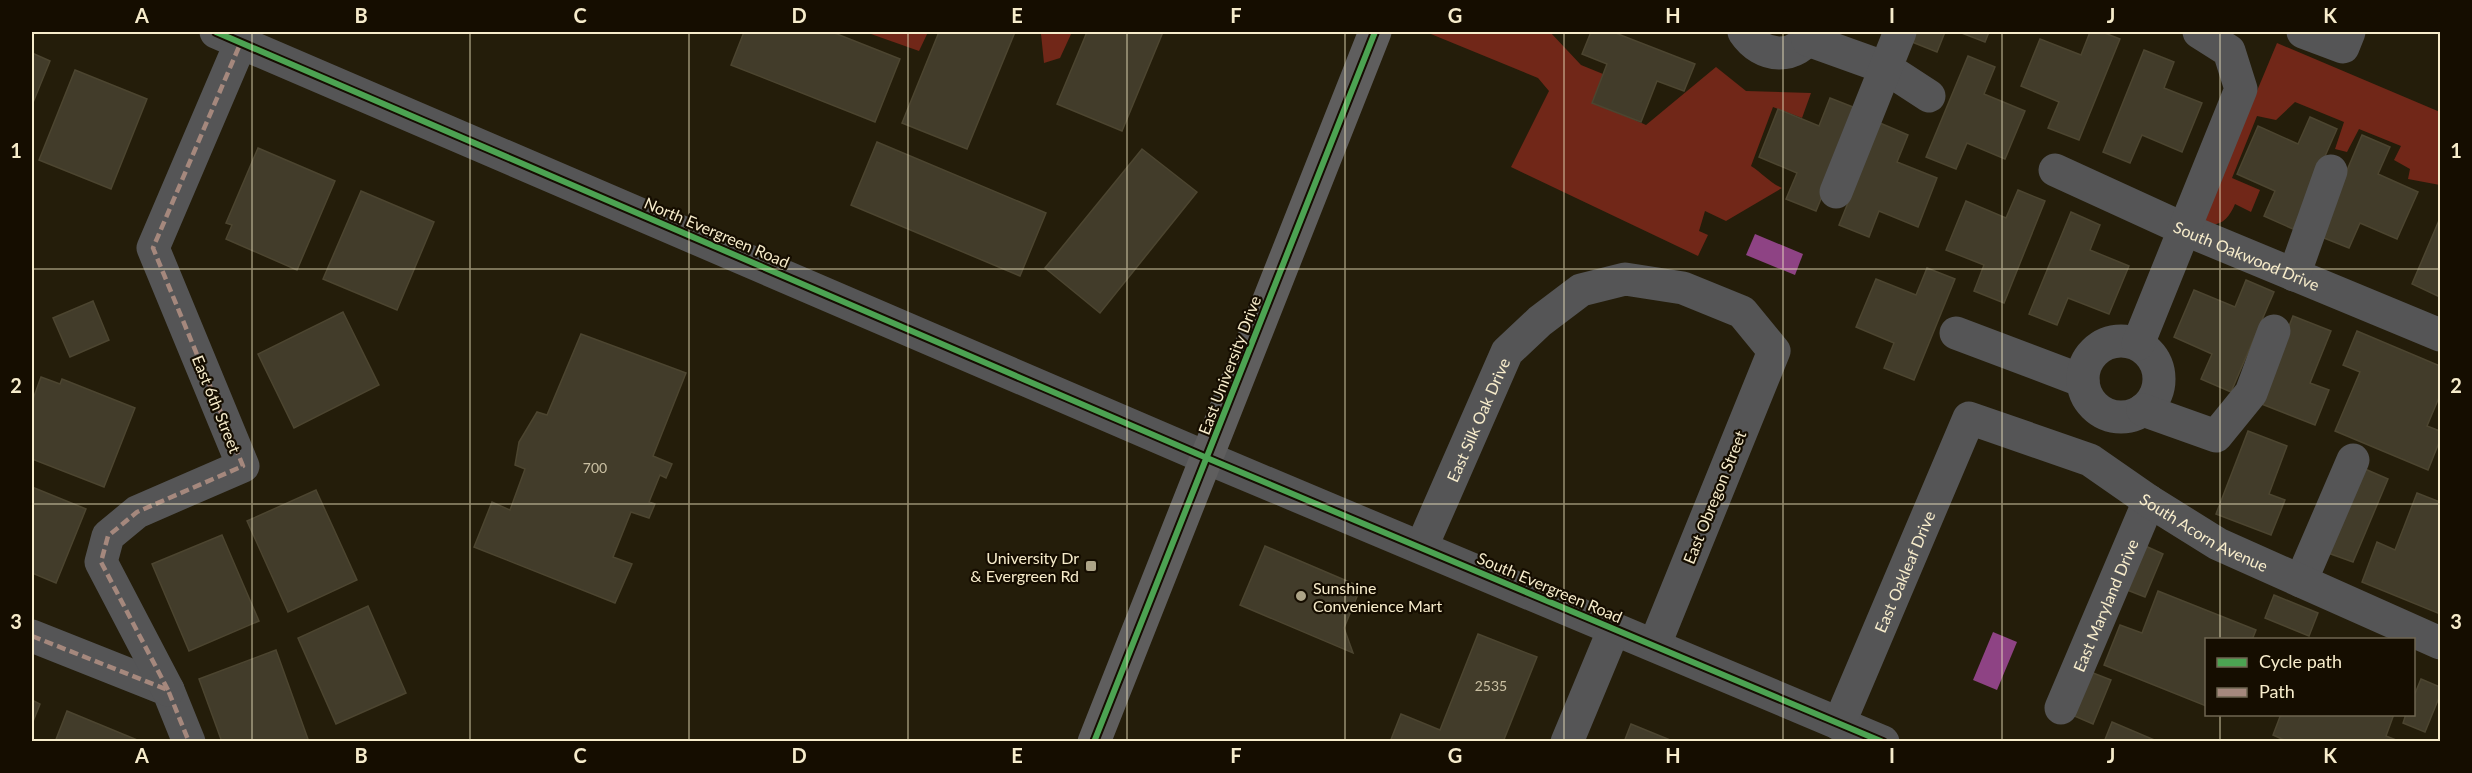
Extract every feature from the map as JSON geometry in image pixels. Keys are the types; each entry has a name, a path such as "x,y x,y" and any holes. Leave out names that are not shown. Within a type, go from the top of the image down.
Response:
{"main road":[{"name":"East University Drive","path":"1094,741 1375,32"}],"street":[{"path":"1744,32 1762,50 1774,53 1787,53 1810,36 1886,68 1929,96"},
{"path":"1836,192 1900,32"},
{"path":"2138,344 2241,89 2229,51 2199,32"},
{"path":"2303,32 2343,47 2349,32"},
{"name":"North Evergreen Road","path":"229,37 1207,458"},
{"name":"East 6th Street","path":"168,690 100,562 108,536 137,512 243,466 153,248 229,37"},
{"name":"South Oakwood Drive","path":"2055,170 2184,229 2440,335"},
{"path":"2294,275 2331,171"},
{"name":"East Silk Oak Drive","path":"1422,546 1507,352 1540,321 1581,290 1625,279 1683,288 1742,312 1774,351"},
{"path":"2143,410 2217,436 2251,393 2274,332"},
{"path":"1956,333 2083,381"},
{"path":"2116,341 2138,344 2154,359 2159,381 2157,393 2143,410 2132,416 2109,415 2091,402 2083,381 2084,369 2096,350 2116,341"},
{"name":"East Obregon Street","path":"1655,644 1774,351"},
{"path":"2090,459 2109,415"},
{"name":"South Acorn Avenue","path":"1969,418 2090,459 2149,501 2218,544 2440,643"},
{"name":"East Oakleaf Drive","path":"1839,724 1969,418"},
{"name":"South Evergreen Road","path":"1207,458 1422,546 1883,741"},
{"path":"2301,581 2353,460"},
{"name":"East Maryland Drive","path":"2061,708 2149,501"},
{"path":"1567,741 1614,629"},
{"path":"32,636 168,690 189,741"}],"shaded area":[{"path":"872,32 928,32 919,51 871,34"},
{"path":"1036,32 1072,32 1060,58 1044,63 1041,34"},
{"path":"1426,32 1550,32 1581,65 1603,74 1593,101 1646,125 1716,67 1746,91 1811,93 1802,118 1773,107 1751,166 1782,188 1726,221 1705,211 1699,231 1708,235 1698,256 1511,167 1549,91 1538,78"},
{"path":"2277,43 2440,112 2440,185 2408,179 2410,169 2394,160 2401,146 2359,129 2347,152 2335,149 2344,122 2295,102 2276,120 2257,116 2232,178 2260,190 2251,212 2235,204 2220,223 2205,224 2206,213"},
{"path":"1755,234 1803,254 1795,275 1746,255"},
{"path":"1993,632 2017,642 1997,690 1973,680"}],"building":[{"path":"744,32 832,32 900,59 875,122 731,65"},
{"path":"939,32 1015,32 967,149 902,123"},
{"path":"1087,32 1163,32 1122,131 1057,104"},
{"path":"1591,32 1613,32 1695,64 1684,91 1657,81 1641,122 1592,103 1607,64 1582,54"},
{"path":"1910,32 1945,32 1937,52 1907,40"},
{"path":"1959,32 1989,32 1985,42"},
{"path":"2090,32 2102,32 2120,39 2079,140 2048,128 2059,102 2021,86 2040,39 2081,55"},
{"path":"2144,50 2174,62 2164,88 2202,103 2182,152 2142,135 2130,163 2103,152"},
{"path":"32,53 50,61 32,105"},
{"path":"1968,56 1995,67 1984,94 2025,111 2005,159 1967,143 1956,169 1926,157"},
{"path":"75,70 147,99 111,189 39,160"},
{"path":"1830,98 1858,109 1816,211 1786,199 1797,173 1759,157 1778,109 1819,126"},
{"path":"2310,117 2337,129 2293,229 2264,216 2275,191 2237,174 2258,126 2298,144"},
{"path":"1880,123 1908,135 1897,162 1937,178 1918,227 1879,211 1869,237 1839,225"},
{"path":"2362,135 2390,147 2378,174 2418,192 2397,239 2360,223 2349,248 2319,236"},
{"path":"877,142 1046,213 1020,276 851,205"},
{"path":"258,148 335,181 297,270 226,239 232,225 226,223"},
{"path":"1142,149 1197,192 1100,313 1045,268"},
{"path":"2018,190 2045,201 2004,303 1974,291 1984,265 1946,250 1966,201 2006,218"},
{"path":"361,191 434,222 397,310 323,279"},
{"path":"2071,212 2100,225 2090,250 2129,266 2109,314 2068,298 2057,325 2029,314"},
{"path":"2440,218 2440,297 2412,284"},
{"path":"1927,268 1955,279 1914,380 1884,368 1894,343 1856,327 1876,279 1916,295"},
{"path":"2246,280 2274,292 2231,392 2201,379 2212,354 2174,337 2194,290 2235,307"},
{"path":"93,301 109,340 70,357 53,318"},
{"path":"343,312 379,385 294,428 258,354"},
{"path":"2293,316 2331,331 2310,383 2329,390 2315,425 2259,403"},
{"path":"2357,331 2440,366 2440,395 2427,426 2440,431 2440,440 2428,470 2335,431 2360,372 2343,365"},
{"path":"581,334 686,373 653,456 672,464 666,478 660,475 649,502 655,504 649,518 631,512 613,557 632,564 615,603 474,547 492,502 510,510 525,469 515,465 519,442 537,412 547,415"},
{"path":"41,377 60,384 62,379 135,408 104,487 32,459 32,402"},
{"path":"2248,431 2287,446 2269,494 2285,500 2271,535 2216,514"},
{"path":"2365,469 2388,479 2353,562 2328,553"},
{"path":"32,487 86,509 56,583 32,573"},
{"path":"316,490 357,580 288,612 247,521"},
{"path":"2417,493 2440,502 2440,614 2362,582 2377,542 2395,550"},
{"path":"222,535 259,621 189,651 152,564"},
{"path":"2141,544 2163,554 2145,597 2122,588"},
{"name":"Sunshine Convenience Mart","path":"1265,546 1361,587 1344,628 1353,653 1240,605"},
{"path":"2158,591 2256,630 2253,638 2205,638 2205,706 2104,665 2120,625 2142,633"},
{"path":"2274,595 2318,613 2309,636 2265,618"},
{"path":"368,606 406,693 336,724 298,638"},
{"path":"1478,634 1537,657 1503,742 1390,742 1401,714 1440,730"},
{"path":"276,650 309,742 222,742 199,679"},
{"path":"2088,671 2111,680 2093,724 2070,714"},
{"path":"2421,679 2440,687 2440,695 2425,732 2403,723 2405,716 2415,716 2415,694"},
{"path":"32,700 40,704 32,724"},
{"path":"67,711 142,742 55,742"},
{"path":"2280,716 2393,716 2386,736 2401,742 2289,742 2273,735"},
{"path":"2112,722 2159,742 2104,742"},
{"path":"1631,724 1675,742 1624,742"}],"marked path":[{"path":"168,690 101,562 108,536 137,512 243,466 153,248 241,42"},
{"path":"32,636 168,690 189,742"}],"cycle path":[{"path":"216,32 1207,458 1883,742"},
{"path":"1094,742 1375,32"}],"place":[{"name":"University Dr & Evergreen Rd","path":"1091,566"},
{"name":"Sunshine Convenience Mart","path":"1301,596"}]}
